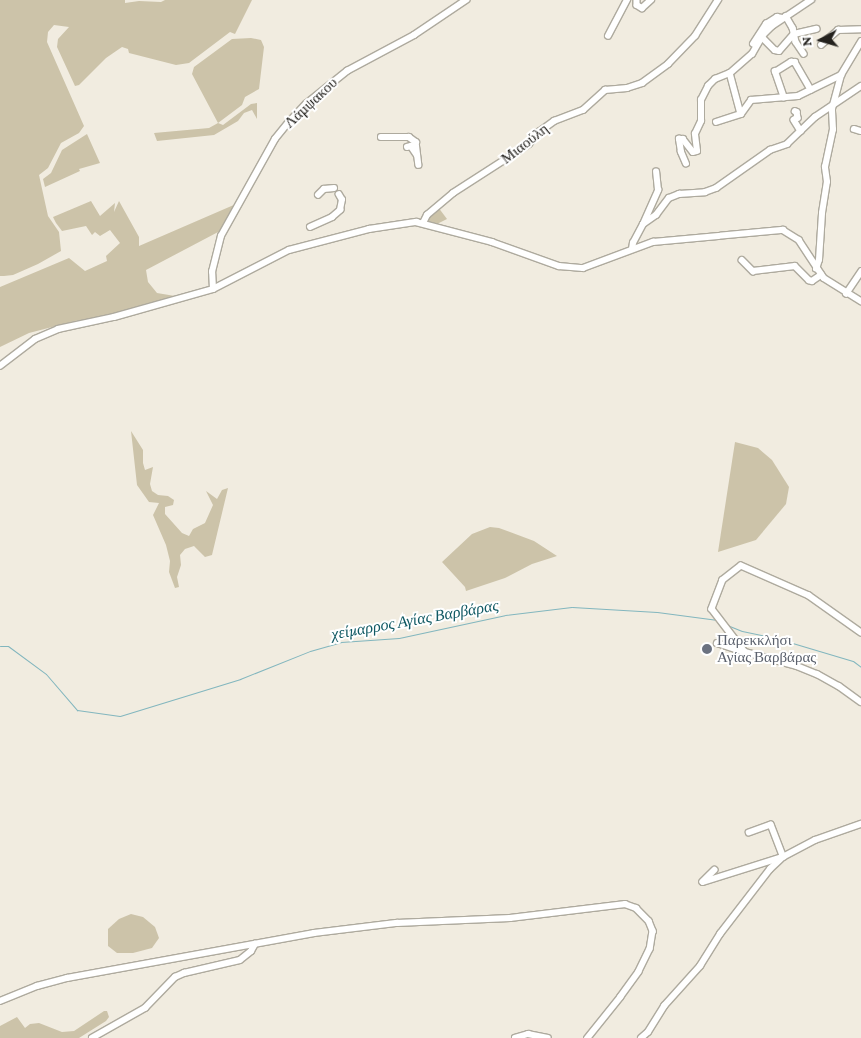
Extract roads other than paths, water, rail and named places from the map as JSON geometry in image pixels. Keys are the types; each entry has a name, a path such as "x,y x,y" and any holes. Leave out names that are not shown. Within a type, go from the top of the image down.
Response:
{"street":[{"name":"Λάμψακου","path":"213,289 212,272 221,236 280,133 306,104 347,71 414,35 466,0"},
{"path":"608,36 627,0"},
{"path":"637,0 637,4 642,8 651,0"},
{"name":"Μιαούλη","path":"423,223 427,215 453,193 529,144 539,132 554,121 583,110 605,90 627,88 642,83 668,64 695,36 718,0"},
{"path":"686,164 680,152 679,139 682,138 692,152 696,152 694,136 702,118 703,93 715,79 730,73 755,51 762,37 784,17 811,0"},
{"path":"752,44 766,24 777,16 784,17"},
{"path":"784,17 794,34 797,45 804,54"},
{"path":"762,37 775,50 779,51 794,34 816,29"},
{"path":"821,45 840,30 861,29"},
{"path":"816,269 819,260 822,213 827,185 826,167 833,130 832,107 841,75 861,42"},
{"path":"784,98 775,72 791,62 795,62 811,90"},
{"path":"730,73 741,114"},
{"path":"716,122 741,114 751,100 798,96 841,75"},
{"path":"643,224 658,214 672,197 716,188 770,150 787,144 815,117 861,86"},
{"path":"794,111 797,112 798,118 791,121 801,131"},
{"path":"854,129 861,131"},
{"path":"380,137 410,137 416,142 419,165 416,152 411,146 407,147"},
{"path":"632,249 633,243 658,190 656,172"},
{"path":"318,195 324,189 334,188"},
{"path":"310,227 332,217 340,210 342,200 339,195"},
{"path":"0,366 35,339 58,328 114,317 213,289 289,250 369,229 423,223 492,242 537,260 583,268 632,249 658,242 782,230 799,240 821,275 846,294 861,301"},
{"path":"742,260 753,271 795,266 809,280 812,281 821,275"},
{"path":"846,294 861,272"},
{"path":"745,652 736,637 712,609 723,580 741,566 809,596 861,632"},
{"path":"717,643 798,666 839,686 861,702"},
{"path":"715,870 703,882 783,857 815,840 861,824"},
{"path":"749,833 771,826 783,857"},
{"path":"641,1038 648,1032 664,1006 700,966 720,934 744,902 783,857"},
{"path":"0,1002 36,986 67,978 314,933 397,923 510,918 625,904 636,908 649,921 652,931 650,949 639,972 588,1038"},
{"path":"92,1038 145,1008 175,977 184,973 240,960 251,951 255,944"},
{"path":"515,1038 528,1034 548,1038"}],"waterway":[{"name":"χείμαρρος Αγίας Βαρβάρας","path":"0,646 8,646 46,674 77,710 120,716 240,679 310,651 341,642 399,638 505,615 572,607 657,612 717,620"},
{"name":"χείμαρρος Αγίας Βαρβάρας","path":"727,625 742,631 779,639 853,661 861,667"}],"place":[{"name":"Παρεκκλήσι Αγίας Βαρβάρας","path":"707,649"}]}
